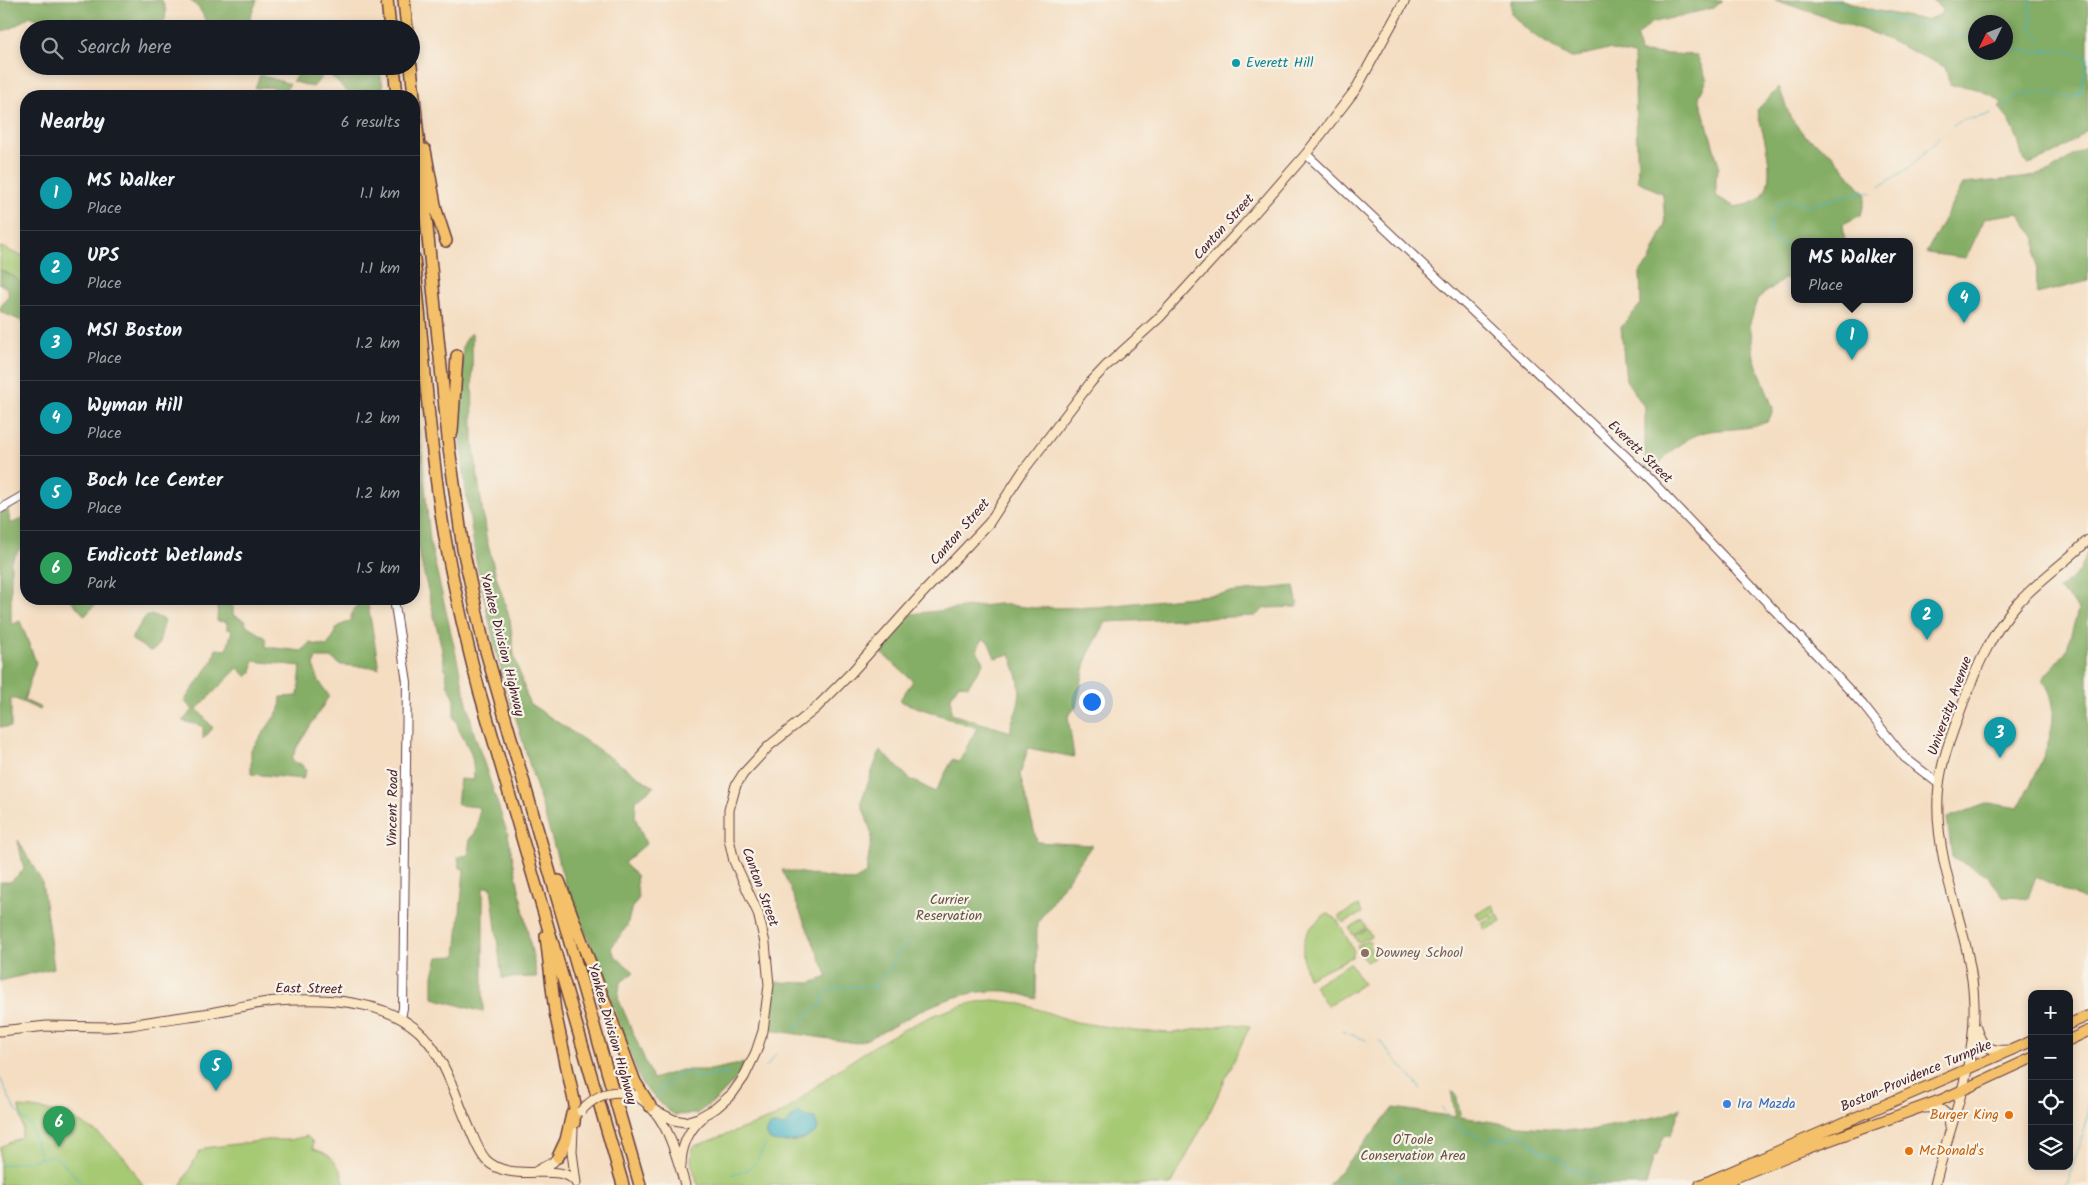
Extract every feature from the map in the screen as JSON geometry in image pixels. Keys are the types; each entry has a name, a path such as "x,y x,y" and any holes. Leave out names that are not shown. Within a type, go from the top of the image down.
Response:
{"highway":[{"path":"388,0 389,20"},
{"path":"404,0 406,20"},
{"path":"395,75 396,90"},
{"name":"Yankee Division Highway","path":"412,75 413,90"},
{"path":"420,135 427,154 436,210 446,241"},
{"name":"Yankee Division Highway","path":"420,162 450,448 463,549 479,622 640,1185"},
{"path":"420,317 437,484 450,567 477,680 623,1185"},
{"path":"450,448 454,417 456,356"},
{"path":"534,818 552,858 633,1078 652,1108"},
{"path":"544,914 553,998 572,1098 575,1105 574,1125"},
{"path":"558,1157 571,1117 572,1098"}],"main road":[{"name":"Canton Street","path":"681,1172 682,1154 691,1129 706,1114 732,1094 748,1070 761,1036 768,999 769,969 758,912 734,861 729,839 730,804 736,785 743,774 768,746 815,709 836,688 989,523 1023,470 1091,382 1111,361 1159,318 1244,226 1306,154 1355,91 1404,0"},
{"name":"University Avenue","path":"1968,1069 1974,1023 1973,989 1968,955 1942,847 1939,784 1947,747 1973,677 1988,644 2018,602 2088,540"},
{"name":"East Street","path":"0,1032 47,1026 106,1027 131,1025 278,1001 346,1003 379,1009 401,1018 419,1032 434,1050 485,1159 502,1171 517,1174 563,1174 572,1177 576,1183"},
{"path":"2073,1022 2088,1016"},
{"path":"1974,1023 1980,1039 1988,1048 1996,1050 2014,1049"},
{"path":"2073,1038 2088,1031"},
{"name":"Boston-Providence Turnpike","path":"1814,1140 2028,1043"},
{"name":"Boston-Providence Turnpike","path":"1814,1140 1916,1109 2028,1060"},
{"path":"1935,1185 1968,1069"},
{"name":"Canton Street","path":"574,1125 581,1111 589,1102 604,1094 621,1092 634,1095 652,1108 679,1121 693,1120 706,1114"},
{"path":"652,1108 667,1134 686,1185"},
{"path":"1916,1109 1936,1108 1944,1110 1949,1119 1950,1133"},
{"path":"530,1174 542,1169 558,1157 568,1143 574,1125"},
{"path":"574,1125 572,1152 576,1183"},
{"path":"1700,1185 1814,1140"},
{"path":"1717,1185 1814,1140"}],"street":[{"name":"Everett Street","path":"1306,154 1642,471 1863,705 1904,757 1939,784"},
{"path":"0,509 20,497"},
{"name":"Vincent Road","path":"395,605 407,682 404,954 403,1008 401,1018"}],"green space":[{"path":"0,0 162,0 166,11 165,20 39,20 30,16 20,20 20,23 12,28 0,32"},
{"path":"189,0 257,0 249,20 205,20 202,12"},
{"path":"1511,0 1722,0 1713,8 1651,23 1637,37 1640,53 1697,55 1707,80 1699,97 1719,166 1716,178 1716,196 1735,207 1752,203 1763,195 1769,173 1766,146 1757,110 1779,87 1790,117 1805,136 1831,153 1866,195 1861,215 1843,224 1845,238 1791,238 1791,278 1784,279 1758,298 1750,323 1754,358 1773,408 1769,419 1757,426 1705,432 1696,435 1674,449 1650,475 1645,469 1645,408 1626,380 1621,327 1641,304 1640,271 1649,262 1665,225 1663,194 1638,181 1634,55 1608,49 1571,58 1532,34 1511,14"},
{"path":"1775,0 1842,0 1874,10 1925,20 1940,15 1942,10 1933,0 2088,0 2088,130 2060,150 2029,164 2023,160 2015,132 1999,107 2002,103 1978,90 1950,85 1945,67 1876,34"},
{"path":"260,75 290,84 285,90 274,90 273,87 255,88"},
{"path":"297,75 323,75 313,87 292,81"},
{"path":"330,75 347,78 380,75 384,90 346,90"},
{"path":"2088,145 2088,281 2037,294 2036,238 2018,213 1985,218 1966,258 1926,253 1963,184 2030,177 2050,171"},
{"path":"0,247 20,254 20,282 15,277 0,270"},
{"path":"0,270 15,277 20,282 20,320 1,312 0,308 9,294 7,288 0,284"},
{"path":"472,333 473,441 486,537 510,619 514,655 529,703 654,787 636,800 635,817 646,844 624,863 636,875 638,899 631,910 627,926 611,948 616,957 634,972 620,983 618,998 653,1079 681,1070 710,1070 745,1063 738,1077 717,1099 696,1114 675,1115 666,1109 641,1083 595,956 565,883 496,652 476,560 465,484 459,420 463,346 467,337"},
{"path":"420,441 430,542 474,733 508,835 537,977 502,978 491,887 483,887 483,1012 433,998 433,975 438,957 456,956 464,869 460,868 458,857 468,855 470,838 477,828 479,807 457,805 460,779 474,780 473,765 469,750 454,718 454,696 448,686 441,645 420,557"},
{"path":"8,509 10,524 20,520 20,549 11,561 11,625 20,621 36,662 24,700 41,708 40,710 11,697 11,727 0,727 0,514"},
{"path":"2088,550 2088,902 2036,876 2028,898 2004,897 1987,875 1952,857 1947,818 1989,803 2018,808 2038,769 2049,739 2052,724 2051,696 2043,678 2066,652 2078,610 2071,599 2058,590 2080,571"},
{"name":"Currier Reservation","path":"1294,586 1298,607 1265,608 1255,616 1106,622 1087,657 1076,707 1068,716 1074,757 1028,748 1020,775 1037,842 1092,845 1037,923 1036,999 1006,991 969,994 933,1005 856,1043 772,1029 775,982 810,983 828,977 782,870 854,881 866,874 872,835 861,802 880,750 910,779 935,792 953,759 959,762 977,728 899,701 913,681 877,649 911,614 998,604 1035,608 1097,607","holes":["982,638 989,643 995,658 1010,654 1018,679 1020,692 1017,709 1011,724 1011,732 951,714 951,696 959,684 968,686 984,662 977,651"]},
{"path":"75,605 95,605 85,616"},
{"path":"218,605 233,606 233,615 246,621 245,624 266,638 266,647 302,651 309,643 326,646 332,640 337,628 351,620 355,608 357,608 357,605 368,605 379,668 341,665 331,658 316,658 316,673 329,696 292,758 294,762 301,764 306,770 303,779 251,774 251,750 280,709 281,697 298,696 301,666 253,661 252,672 247,677 238,668 197,709 213,728 203,739 203,726 182,721 193,710 184,701 212,662 216,649 227,650 232,630 227,629 227,622 217,621"},
{"path":"152,615 165,620 158,646 150,651 132,640 132,637 145,617"},
{"path":"18,840 42,882 54,968 0,981 0,882 10,882 24,870"},
{"path":"1358,905 1362,913 1343,923 1339,916"},
{"path":"1493,905 1496,912 1480,920 1476,913"},
{"path":"1327,913 1338,921 1354,951 1352,957 1308,978 1303,958 1304,942 1311,927"},
{"path":"1498,914 1501,922 1485,930 1481,923"},
{"path":"1362,921 1366,928 1353,935 1349,928"},
{"path":"1367,929 1371,936 1358,943 1354,936"},
{"path":"1366,941 1371,942 1370,946 1374,958 1366,962 1357,946"},
{"path":"1350,963 1363,984 1327,1006 1314,985"},
{"path":"993,1000 1019,1003 1076,1022 1135,1031 1173,1033 1231,1024 1250,1026 1208,1116 1171,1185 698,1185 691,1162 692,1147 775,1117 842,1067 904,1029 949,1010 972,1003"},
{"name":"O'Toole Conservation Area","path":"1451,1091 1456,1094 1461,1117 1519,1126 1586,1131 1665,1115 1681,1107 1670,1136 1665,1134 1656,1156 1654,1155 1646,1185 1328,1185 1394,1108 1456,1117"},
{"path":"19,1107 34,1108 60,1114 96,1132 122,1155 143,1185 0,1185 0,1147 21,1137 23,1128"},
{"path":"307,1136 313,1142 313,1149 320,1151 335,1162 341,1172 345,1185 181,1185 199,1152 205,1148 268,1140 290,1140"}],"water":[{"path":"798,1111 804,1116 815,1118 818,1129 809,1136 796,1141 782,1142 770,1140 766,1134 769,1127 773,1125 785,1126"}],"waterway":[{"path":"1828,0 1846,7 1968,37"},
{"path":"2033,0 2030,4 2032,31 2043,42"},
{"path":"2013,48 2031,52 2047,51"},
{"path":"2045,48 2049,51 2067,49 2087,58"},
{"path":"2004,107 2017,95 2051,93 2069,98 2080,94 2088,57"},
{"path":"1953,125 1963,120 1982,117 1991,113"},
{"path":"1880,186 1913,165 1940,137"},
{"path":"1774,210 1786,200 1809,205 1863,191 1871,193"},
{"path":"1774,217 1770,229 1774,241 1791,247"},
{"path":"793,1032 813,1009 822,1005 824,995 829,991 848,986 874,988 878,979 890,969 900,949 908,941"},
{"path":"1342,1031 1366,1040"},
{"path":"1379,1040 1421,1089"},
{"path":"766,1067 776,1054"},
{"path":"658,1095 663,1086 684,1072 699,1077 730,1074"},
{"path":"0,1078 14,1108 30,1125 41,1158 0,1166"},
{"path":"2066,1185 2088,1118 2088,1100"},
{"path":"1442,1108 1456,1126 1461,1127 1464,1131 1470,1132 1489,1142 1494,1136 1507,1142 1509,1137 1517,1133 1529,1140 1538,1151 1554,1156 1558,1161 1564,1161 1567,1168 1586,1174 1602,1185"},
{"path":"757,1160 766,1144"},
{"path":"1374,1154 1407,1184 1414,1183 1418,1185"},
{"path":"42,1158 51,1155 60,1160 84,1185"},
{"path":"732,1174 745,1171 755,1163"},
{"path":"1342,1180 1345,1185"}],"place":[{"name":"Everett Hill","path":"1236,63"},
{"name":"Wyman Hill","path":"1964,323"},
{"name":"MS Walker","path":"1852,360"},
{"name":"UPS","path":"1927,640"},
{"name":"MSI Boston","path":"2000,758"},
{"name":"Downey School","path":"1365,953"},
{"name":"Boch Ice Center","path":"216,1091"},
{"name":"Ira Mazda","path":"1727,1104"},
{"name":"Burger King","path":"2009,1115"},
{"name":"Endicott Wetlands","path":"59,1147"},
{"name":"McDonald's","path":"1909,1151"}]}
